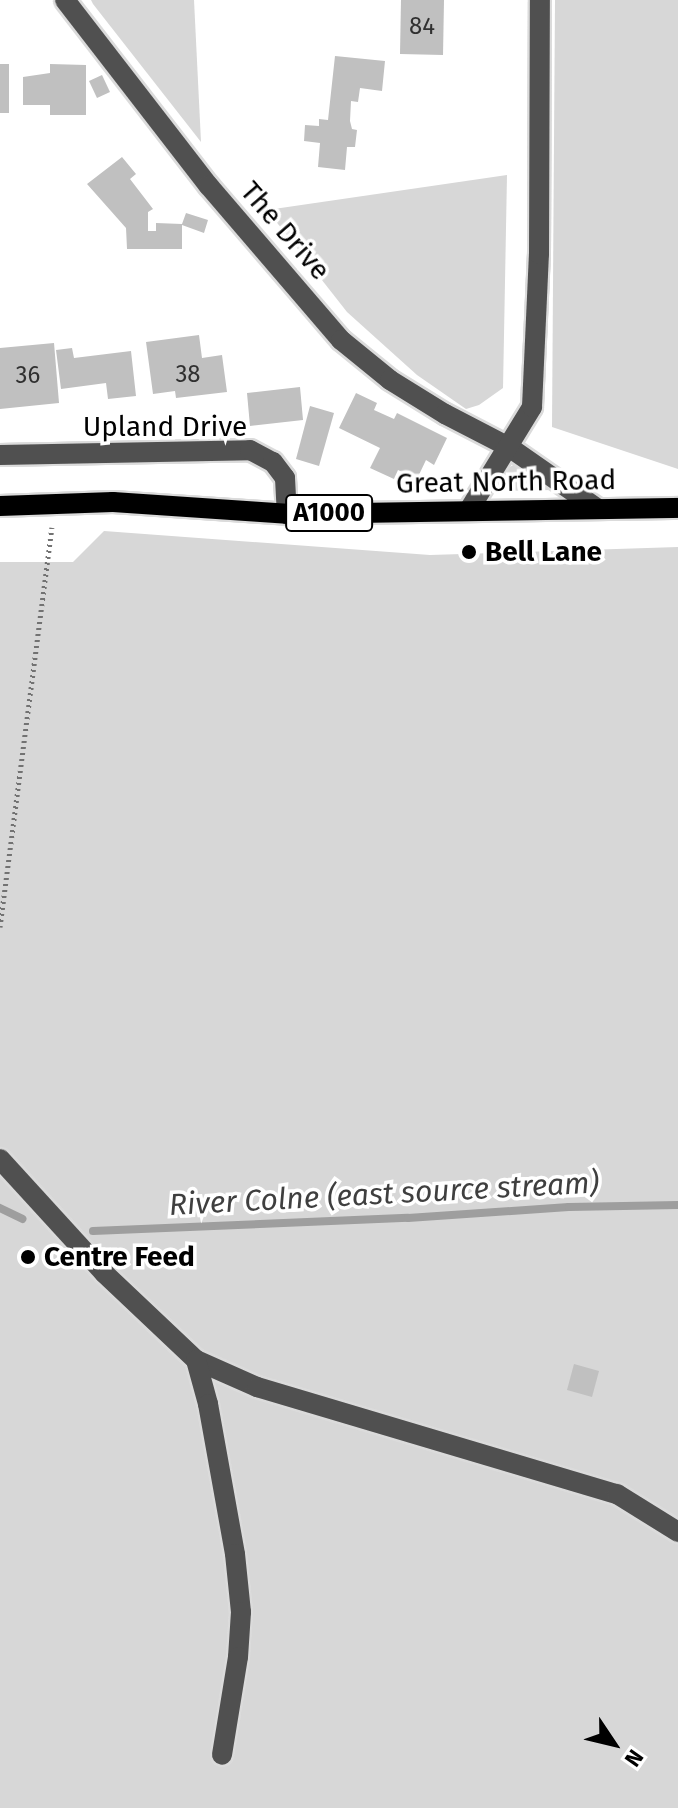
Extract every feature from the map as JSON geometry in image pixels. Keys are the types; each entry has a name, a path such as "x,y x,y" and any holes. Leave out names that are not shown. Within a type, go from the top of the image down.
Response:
{"main road":[{"name":"Great North Road","path":"0,506 113,502 287,514 678,508"}],"street":[{"name":"The Drive","path":"65,0 209,186 341,340 390,380 445,414 509,447"},
{"path":"469,510 532,407 539,254 540,0"},
{"path":"509,447 598,509"},
{"name":"Upland Drive","path":"0,455 250,450 273,462 285,478 287,514"},
{"path":"0,1159 104,1273 196,1360 257,1387 617,1494 678,1532"},
{"path":"196,1360 235,1554 241,1612 238,1657 222,1755"}],"path":[{"path":"0,927 55,504"}],"shaded area":[{"path":"91,0 194,0 201,142 93,4"},
{"path":"555,0 678,0 678,469 552,427"},
{"path":"507,175 503,388 479,405 466,409 417,375 347,312 267,210"},
{"path":"515,464 554,490 492,491 501,472"},
{"path":"104,531 430,555 678,547 678,1808 0,1808 0,562 73,562"}],"building":[{"path":"401,0 444,0 443,55 400,54"},
{"path":"335,56 385,61 382,91 360,88 358,102 351,101 350,121 352,129 357,130 355,147 347,147 345,170 318,167 320,143 304,141 305,125 319,126 319,119 328,120"},
{"path":"0,64 9,64 9,113 0,113"},
{"path":"50,64 86,65 86,115 50,115 50,105 23,105 23,77 50,73"},
{"path":"102,75 110,92 97,98 89,81"},
{"path":"122,157 136,174 130,179 153,209 148,212 148,231 156,231 156,223 182,224 186,213 208,220 204,233 182,225 182,249 127,249 126,228 87,184"},
{"path":"199,335 202,358 222,355 227,392 176,398 175,391 153,394 146,342"},
{"path":"54,343 59,403 0,409 0,348"},
{"path":"72,348 74,358 131,351 136,396 108,399 106,383 61,389 56,350"},
{"path":"300,387 303,420 250,426 247,393"},
{"path":"356,393 377,403 374,410 394,419 397,413 447,438 434,465 426,460 417,479 398,470 394,479 370,468 380,448 339,428"},
{"path":"310,406 334,413 319,466 296,459"},
{"name":"Centre Feed","path":"24,1249 33,1251 32,1264 22,1262"},
{"path":"574,1364 599,1371 592,1397 567,1390"}],"waterway":[{"name":"River Colne (east source stream)","path":"93,1231 408,1218 569,1207 678,1205"},
{"name":"River Colne (east source stream)","path":"0,1208 23,1219"}],"place":[{"name":"Bell Lane","path":"469,552"},
{"name":"Centre Feed","path":"28,1257"}]}
